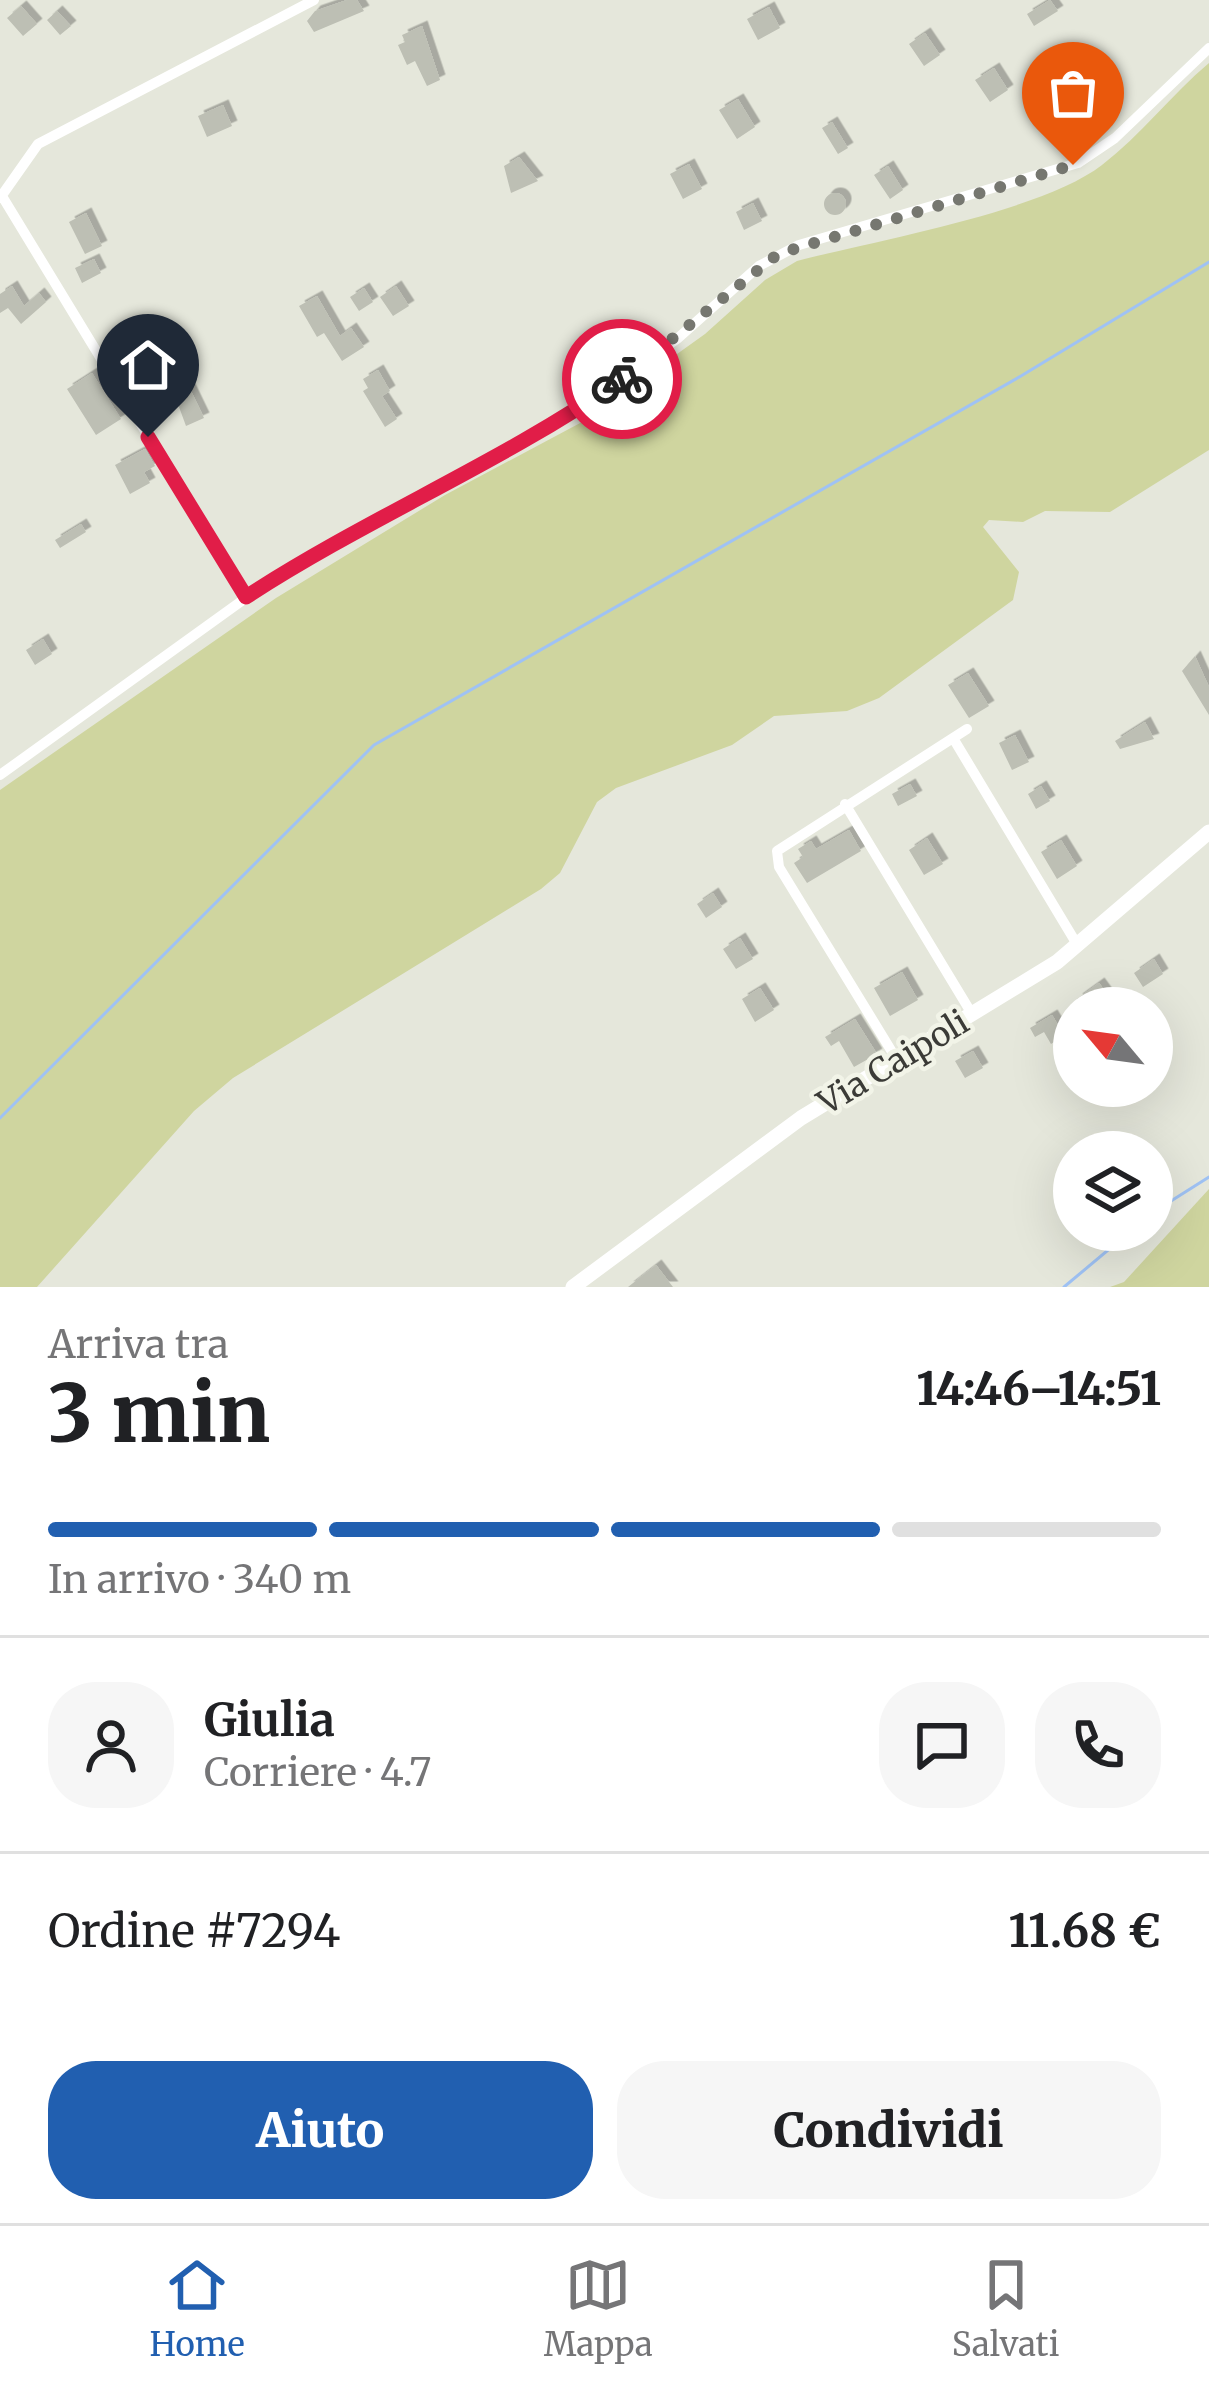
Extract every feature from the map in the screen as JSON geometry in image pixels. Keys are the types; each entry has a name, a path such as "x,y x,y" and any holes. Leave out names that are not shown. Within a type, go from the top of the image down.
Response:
{"street":[{"path":"246,597 1,197 38,144 314,0"},
{"path":"0,775 246,597 574,412 676,339 778,254 1078,163 1115,138 1209,49"},
{"path":"897,1060 778,867 776,851 968,729"},
{"path":"953,738 1078,946"},
{"path":"845,804 972,1014"},
{"name":"Via Caipoli","path":"573,1287 772,1138 1078,946 1209,832"}],"green space":[{"path":"1209,63 1209,450 1110,512 1045,511 1023,522 989,520 983,527 1019,572 1013,600 879,698 847,711 774,716 732,745 616,788 597,802 560,873 541,889 233,1078 194,1111 37,1287 0,1287 0,790 276,598 445,495 582,422 705,334 765,280 797,261 1000,210 1075,182 1116,153"},
{"path":"1209,1189 1209,1287 1110,1287 1124,1282 1152,1251 1173,1251 1173,1228"}],"building":[{"path":"357,0 364,11 314,32 307,21 315,11"},
{"path":"1050,0 1058,11 1034,26 1027,14"},
{"path":"21,6 37,24 23,36 7,18"},
{"path":"769,7 780,28 758,40 747,19"},
{"path":"57,11 71,26 60,35 47,20"},
{"path":"422,26 440,80 427,86 415,61 407,65 398,45 405,42 402,35"},
{"path":"925,33 940,55 924,66 909,44"},
{"path":"994,68 1008,90 990,102 975,80"},
{"path":"738,99 755,127 737,139 719,110"},
{"path":"223,105 232,126 207,137 198,116"},
{"path":"832,122 848,148 838,154 822,128"},
{"path":"519,157 538,181 511,193 504,166"},
{"path":"689,164 702,189 683,199 670,174"},
{"path":"888,166 903,190 890,199 874,175"},
{"path":"835,193 846,204 835,215 824,204"},
{"path":"753,203 762,221 744,230 736,212"},
{"path":"86,213 102,246 85,254 69,222"},
{"path":"94,259 101,273 82,283 75,268"},
{"path":"12,286 24,306 39,293 46,302 21,324 8,308 0,313 0,294"},
{"path":"396,286 409,306 393,316 380,297"},
{"path":"364,288 373,302 359,311 350,297"},
{"path":"317,296 340,336 351,328 364,347 342,361 324,333 317,337 299,306"},
{"path":"378,370 390,391 382,396 397,419 385,427 363,391 368,388 363,379"},
{"path":"92,373 121,419 96,435 67,389"},
{"path":"190,389 204,418 186,426 175,396"},
{"path":"145,449 155,466 144,472 150,483 130,494 115,465"},
{"path":"81,524 86,532 60,548 55,540"},
{"path":"43,639 52,654 35,665 26,650"},
{"path":"1195,656 1209,687 1209,715 1182,671"},
{"path":"968,673 989,706 969,718 948,685"},
{"path":"1145,722 1154,739 1120,749 1115,741"},
{"path":"1015,735 1029,762 1012,770 999,743"},
{"path":"910,784 917,796 898,806 892,794"},
{"path":"1041,786 1050,801 1036,809 1028,794"},
{"path":"849,830 861,851 807,883 794,863 803,857 798,849 811,841 816,849"},
{"path":"927,838 943,864 924,875 909,850"},
{"path":"1061,840 1077,866 1057,879 1041,852"},
{"path":"713,893 722,907 706,918 697,904"},
{"path":"740,938 753,959 736,969 723,949"},
{"path":"1154,959 1163,974 1143,987 1134,973"},
{"path":"902,972 918,1000 890,1016 874,988"},
{"path":"760,988 774,1010 755,1022 742,999"},
{"path":"1052,1015 1053,1043 1044,1032 1035,1037 1030,1028"},
{"path":"855,1019 877,1054 854,1067 839,1041 831,1046 825,1037"},
{"path":"973,1051 983,1068 965,1078 955,1061"},
{"path":"656,1265 673,1287 628,1287"}],"waterway":[{"path":"0,1118 374,745 1021,376 1209,262"},
{"path":"1173,1200 1209,1177"},
{"path":"1064,1287 1107,1251"}],"way so far":[{"path":"622,379 778,254 1073,165"}],"route":[{"path":"148,437 246,597 415,497 554,424 622,379"}]}
